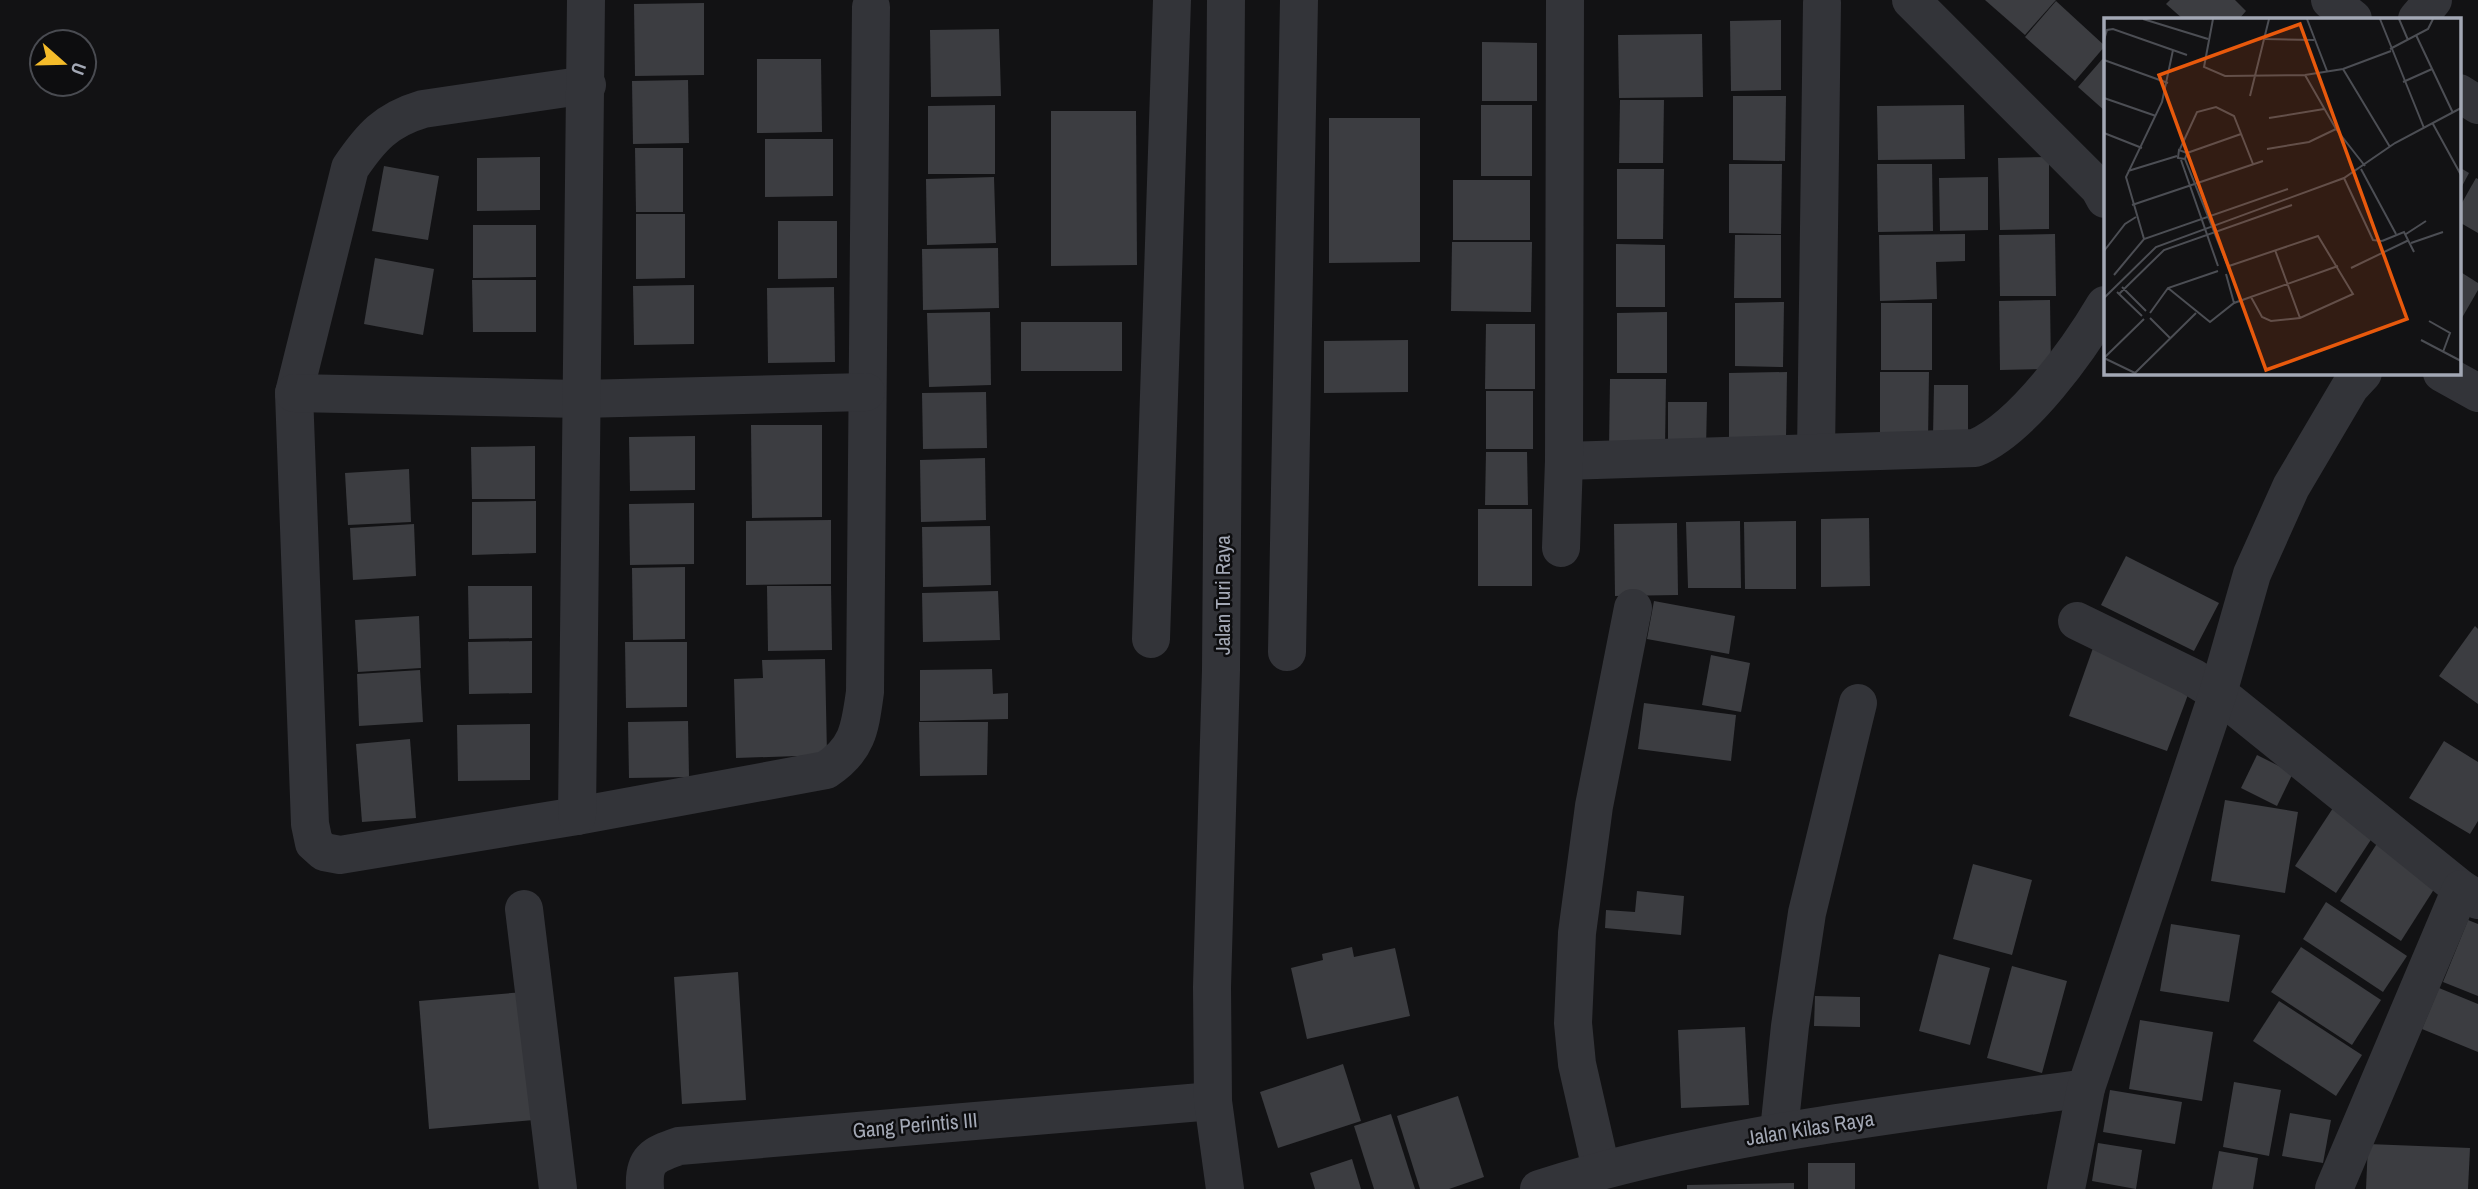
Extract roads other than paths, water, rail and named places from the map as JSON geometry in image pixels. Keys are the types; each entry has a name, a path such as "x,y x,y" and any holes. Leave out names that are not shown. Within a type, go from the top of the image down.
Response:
{"street":[{"path":"577,816 586,0"},
{"path":"1151,639 1172,0"},
{"name":"Jalan Turi Raya","path":"1225,1189 1213,1101 1212,987 1221,670 1226,0"},
{"path":"1287,652 1299,0"},
{"path":"1561,548 1565,0"},
{"path":"1911,0 2099,188 2104,197"},
{"path":"2330,0 2352,18"},
{"path":"2418,18 2433,0"},
{"path":"587,85 423,109 405,114 388,123 369,140 350,168 294,393 310,824 314,844 324,852 340,855 577,816 825,770 852,748 860,725 865,692 866,392 879,1"},
{"path":"1816,453 1826,1"},
{"path":"2460,94 2478,105"},
{"path":"1563,461 1975,448 1991,442 2003,433 2058,374 2084,340 2104,307"},
{"path":"2066,1189 2086,1088 2218,693 2252,574 2291,487 2350,387 2361,374"},
{"path":"2444,374 2478,393"},
{"path":"294,393 580,399 866,392"},
{"path":"1601,1169 1577,1064 1573,1023 1577,933 1594,806 1633,608"},
{"path":"2077,621 2192,677 2218,693 2469,895 2334,1189"},
{"path":"1779,1131 1790,1026 1807,913 1858,703"},
{"path":"524,909 558,1189"},
{"name":"Jalan Kilas Raya","path":"1539,1189 1601,1169 1779,1131 2086,1088"},
{"name":"Gang Perintis III","path":"645,1189 646,1170 651,1158 679,1146 1213,1101"}]}
